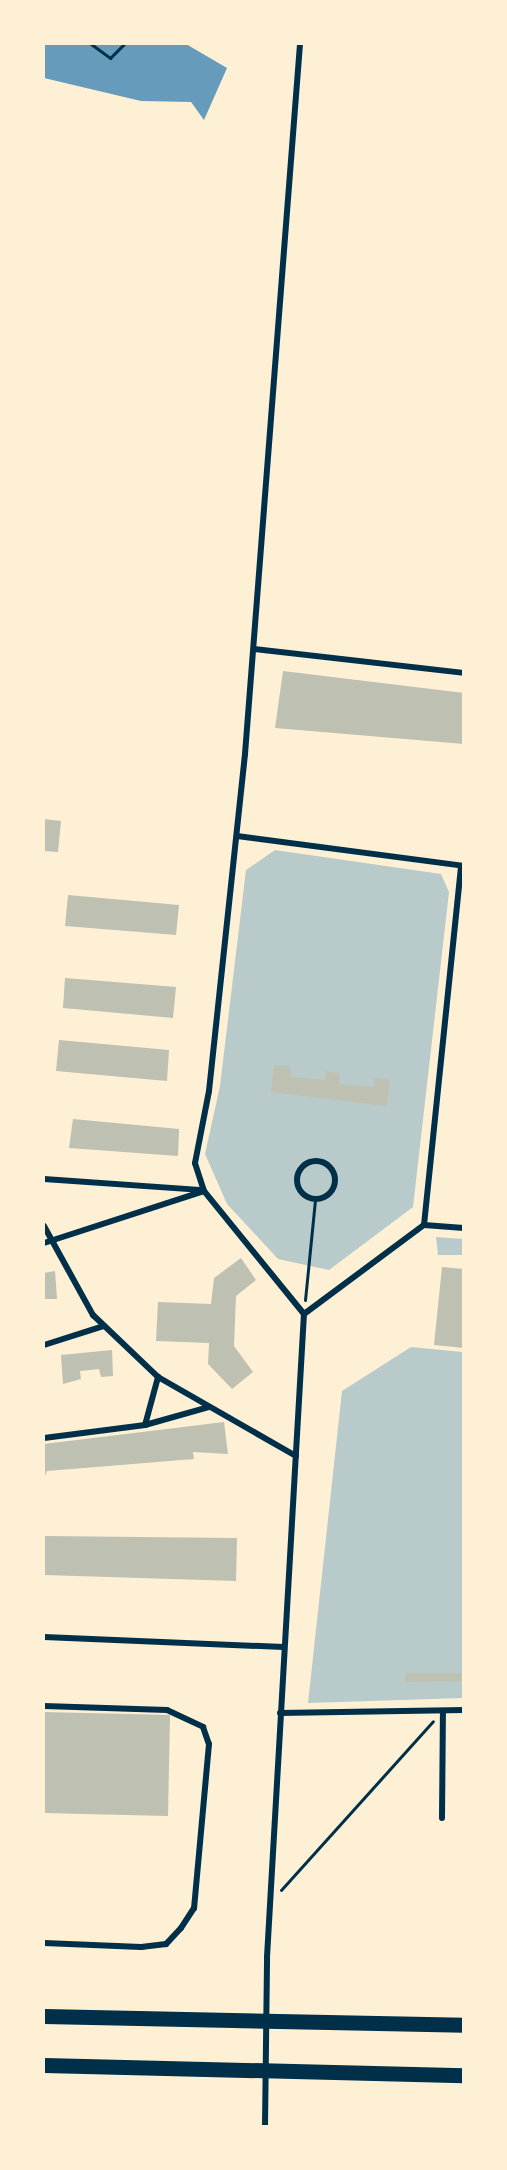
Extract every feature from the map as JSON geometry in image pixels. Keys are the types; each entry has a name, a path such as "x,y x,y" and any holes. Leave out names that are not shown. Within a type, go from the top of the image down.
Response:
{"main road":[{"path":"44,2016 464,2025"},
{"path":"44,2065 464,2075"}],"street":[{"path":"265,2127 267,1957 304,1314 204,1191 195,1163 210,1091 237,836 254,649 300,44"},
{"path":"254,649 464,673"},
{"path":"237,836 462,866 423,1225"},
{"path":"317,1160 328,1163 334,1172 325,1198 315,1200 306,1196 296,1176 303,1166 317,1160"},
{"path":"44,1179 204,1191"},
{"path":"44,1243 204,1191"},
{"path":"304,1314 423,1225 464,1228"},
{"path":"44,1226 104,1326 158,1377 296,1456"},
{"path":"44,1345 104,1326"},
{"path":"145,1425 158,1377"},
{"path":"44,1438 145,1425 209,1407"},
{"path":"44,1638 284,1647"},
{"path":"44,1706 167,1710 204,1727 209,1744 194,1908 181,1928 166,1944 141,1947 44,1942"},
{"path":"280,1713 464,1710"},
{"path":"442,1711 442,1818"}],"path":[{"path":"91,44 110,58 123,44"},
{"path":"304,1314 315,1200"},
{"path":"270,1903 442,1711"}],"shaded area":[{"path":"275,850 441,874 449,892 413,1207 329,1270 278,1259 227,1204 205,1154 220,1086 246,870"},
{"path":"436,1237 463,1239 463,1255 438,1255"},
{"path":"411,1347 463,1352 463,1698 308,1703 342,1391"}],"water":[{"path":"44,44 186,44 227,68 204,120 191,102 141,101 44,78"}],"building":[{"path":"283,671 464,693 464,744 275,728"},
{"path":"44,819 61,821 58,852 44,851"},
{"path":"68,895 179,905 176,935 65,926"},
{"path":"65,978 176,987 173,1018 63,1008"},
{"path":"59,1040 169,1050 167,1081 56,1071"},
{"path":"274,1065 290,1066 291,1077 325,1080 326,1071 340,1074 339,1084 374,1087 375,1078 390,1080 387,1106 271,1092"},
{"path":"73,1119 179,1129 178,1156 69,1148"},
{"path":"241,1258 256,1280 236,1296 234,1346 253,1372 232,1389 208,1364 209,1343 156,1341 158,1302 211,1304 214,1278"},
{"path":"442,1267 464,1269 464,1348 434,1345"},
{"path":"55,1271 57,1299 44,1299 44,1273"},
{"path":"112,1350 113,1376 101,1377 99,1369 80,1371 81,1379 63,1384 61,1355"},
{"path":"224,1422 228,1454 193,1452 194,1459 47,1471 44,1478 44,1444"},
{"path":"44,1536 237,1538 236,1581 44,1575"},
{"path":"405,1673 464,1673 464,1681 405,1682"},
{"path":"44,1712 170,1715 168,1816 44,1813"}]}
